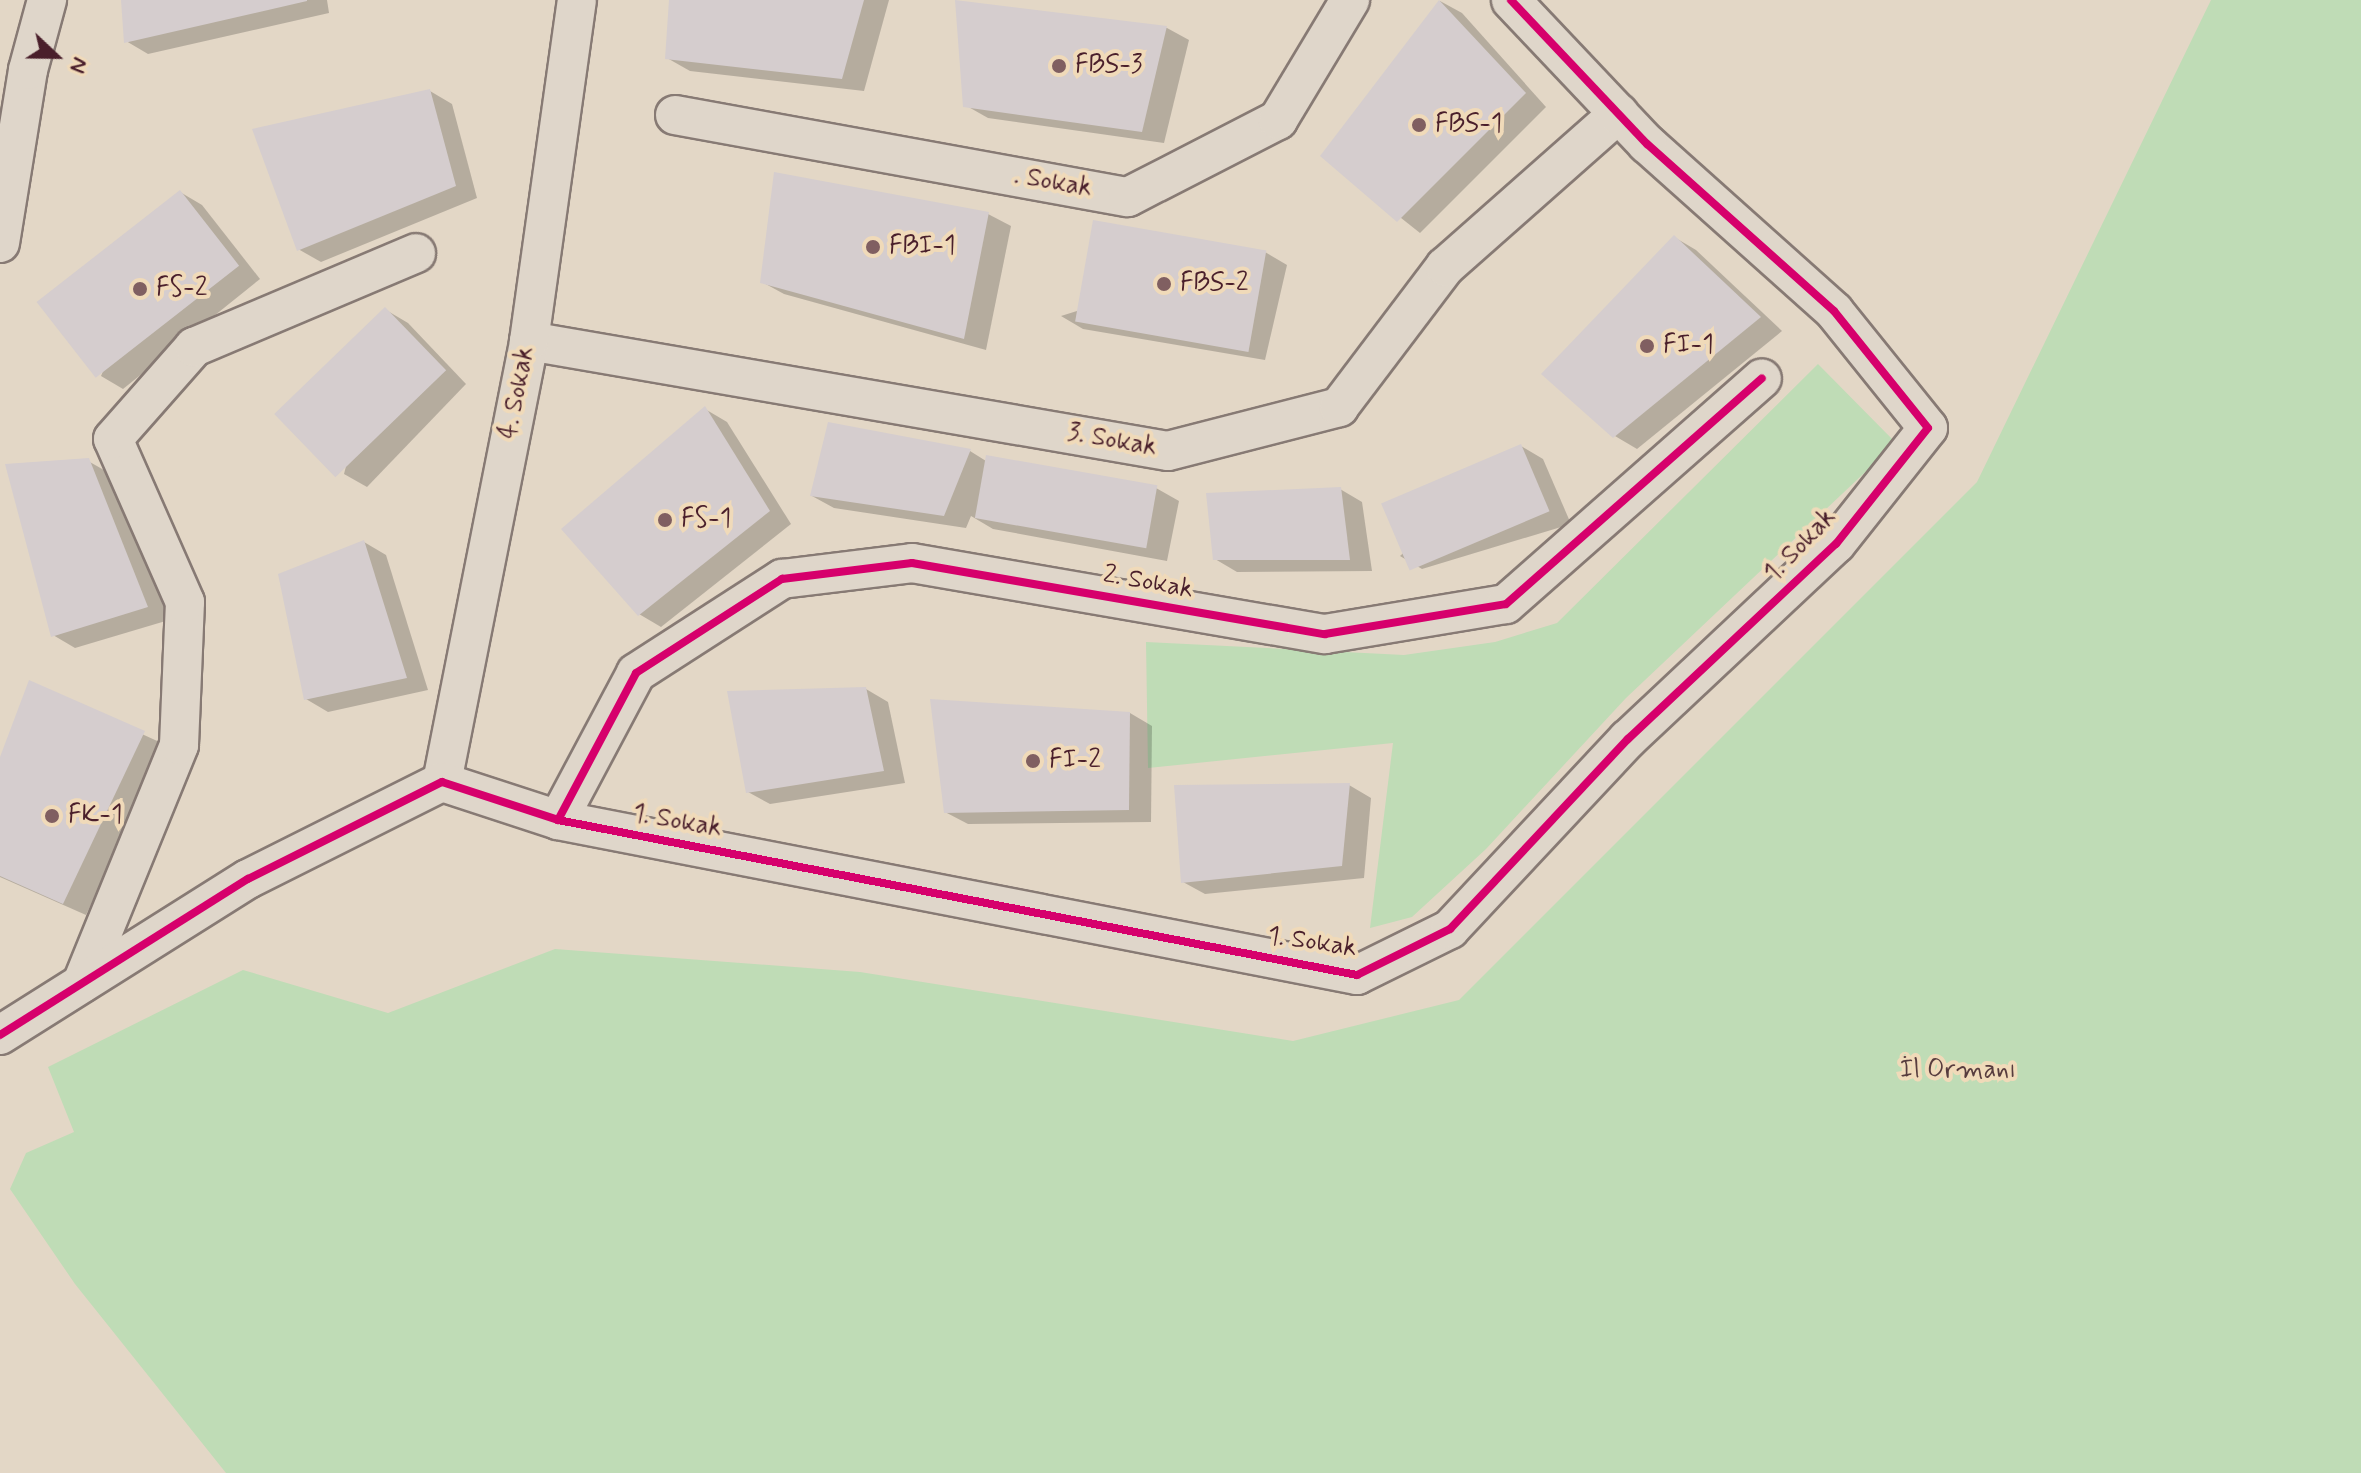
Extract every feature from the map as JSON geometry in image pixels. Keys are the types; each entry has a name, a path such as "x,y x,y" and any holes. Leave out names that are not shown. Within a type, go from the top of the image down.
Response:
{"street":[{"path":"0,243 28,70 47,0"},
{"name":"4. Sokak","path":"442,782 529,341 577,0"},
{"name":". Sokak","path":"675,115 1128,197 1278,120 1350,0"},
{"name":"1. Sokak","path":"442,782 558,820 1357,975 1450,929 1628,739 1836,544 1928,428 1834,311 1619,113 1511,0"},
{"name":"3. Sokak","path":"529,341 1168,451 1339,407 1445,267 1619,113"},
{"path":"82,983 179,745 185,602 113,439 194,347 416,253"},
{"name":"2. Sokak","path":"558,820 636,673 782,579 912,563 1325,634 1506,604 1762,378"},
{"path":"0,1035 248,879 442,782"}],"green space":[{"name":"İl Ormanı","path":"2211,0 2361,0 2361,1473 226,1473 75,1284 10,1189 26,1153 74,1132 48,1067 243,970 388,1013 555,949 860,972 1293,1041 1459,1000 1977,482"},
{"path":"1818,364 1896,443 1626,698 1486,849 1412,917 1370,928 1393,743 1148,768 1146,642 1404,655 1495,642 1557,623"}],"building":[{"path":"121,0 307,0 307,1 124,43"},
{"path":"669,0 864,0 842,79 665,59"},
{"name":"FBS-3","path":"955,0 1167,26 1142,132 963,107"},
{"name":"FBS-1","path":"1439,0 1526,93 1397,222 1320,156"},
{"path":"430,89 456,186 297,251 252,129"},
{"name":"FBI-1","path":"774,172 989,212 964,339 760,283"},
{"name":"FS-2","path":"180,190 239,266 96,378 37,302"},
{"name":"FBS-2","path":"1093,220 1266,251 1248,352 1075,321"},
{"name":"FI-1","path":"1674,235 1761,317 1613,438 1541,374"},
{"path":"385,307 446,370 335,477 274,414"},
{"name":"FS-1","path":"705,406 770,511 638,616 561,529"},
{"path":"828,422 971,449 944,516 810,496"},
{"path":"1521,444 1550,511 1410,571 1381,503"},
{"path":"986,455 1157,485 1146,548 975,518"},
{"path":"89,458 148,607 51,637 5,464"},
{"path":"1341,487 1350,560 1213,560 1206,493"},
{"path":"364,540 407,678 304,700 278,574"},
{"name":"FK-1","path":"29,680 145,731 63,904 0,876 0,757"},
{"path":"866,687 884,771 746,793 727,691"},
{"name":"FI-2","path":"930,699 1130,712 1129,810 944,813"},
{"path":"1350,783 1342,866 1181,883 1174,785"}],"cycle path":[{"path":"0,1035 248,879 442,782 558,820 1357,975 1450,929 1628,739 1836,544 1928,428 1834,311 1647,144 1511,0"},
{"path":"558,820 636,673 782,579 912,563 1325,634 1506,604 1762,378"}],"place":[{"name":"FBS-3","path":"1059,66"},
{"name":"FBS-1","path":"1419,125"},
{"name":"FBI-1","path":"873,247"},
{"name":"FBS-2","path":"1164,284"},
{"name":"FS-2","path":"140,289"},
{"name":"FI-1","path":"1647,346"},
{"name":"FS-1","path":"665,520"},
{"name":"FI-2","path":"1033,761"},
{"name":"FK-1","path":"52,816"}]}
